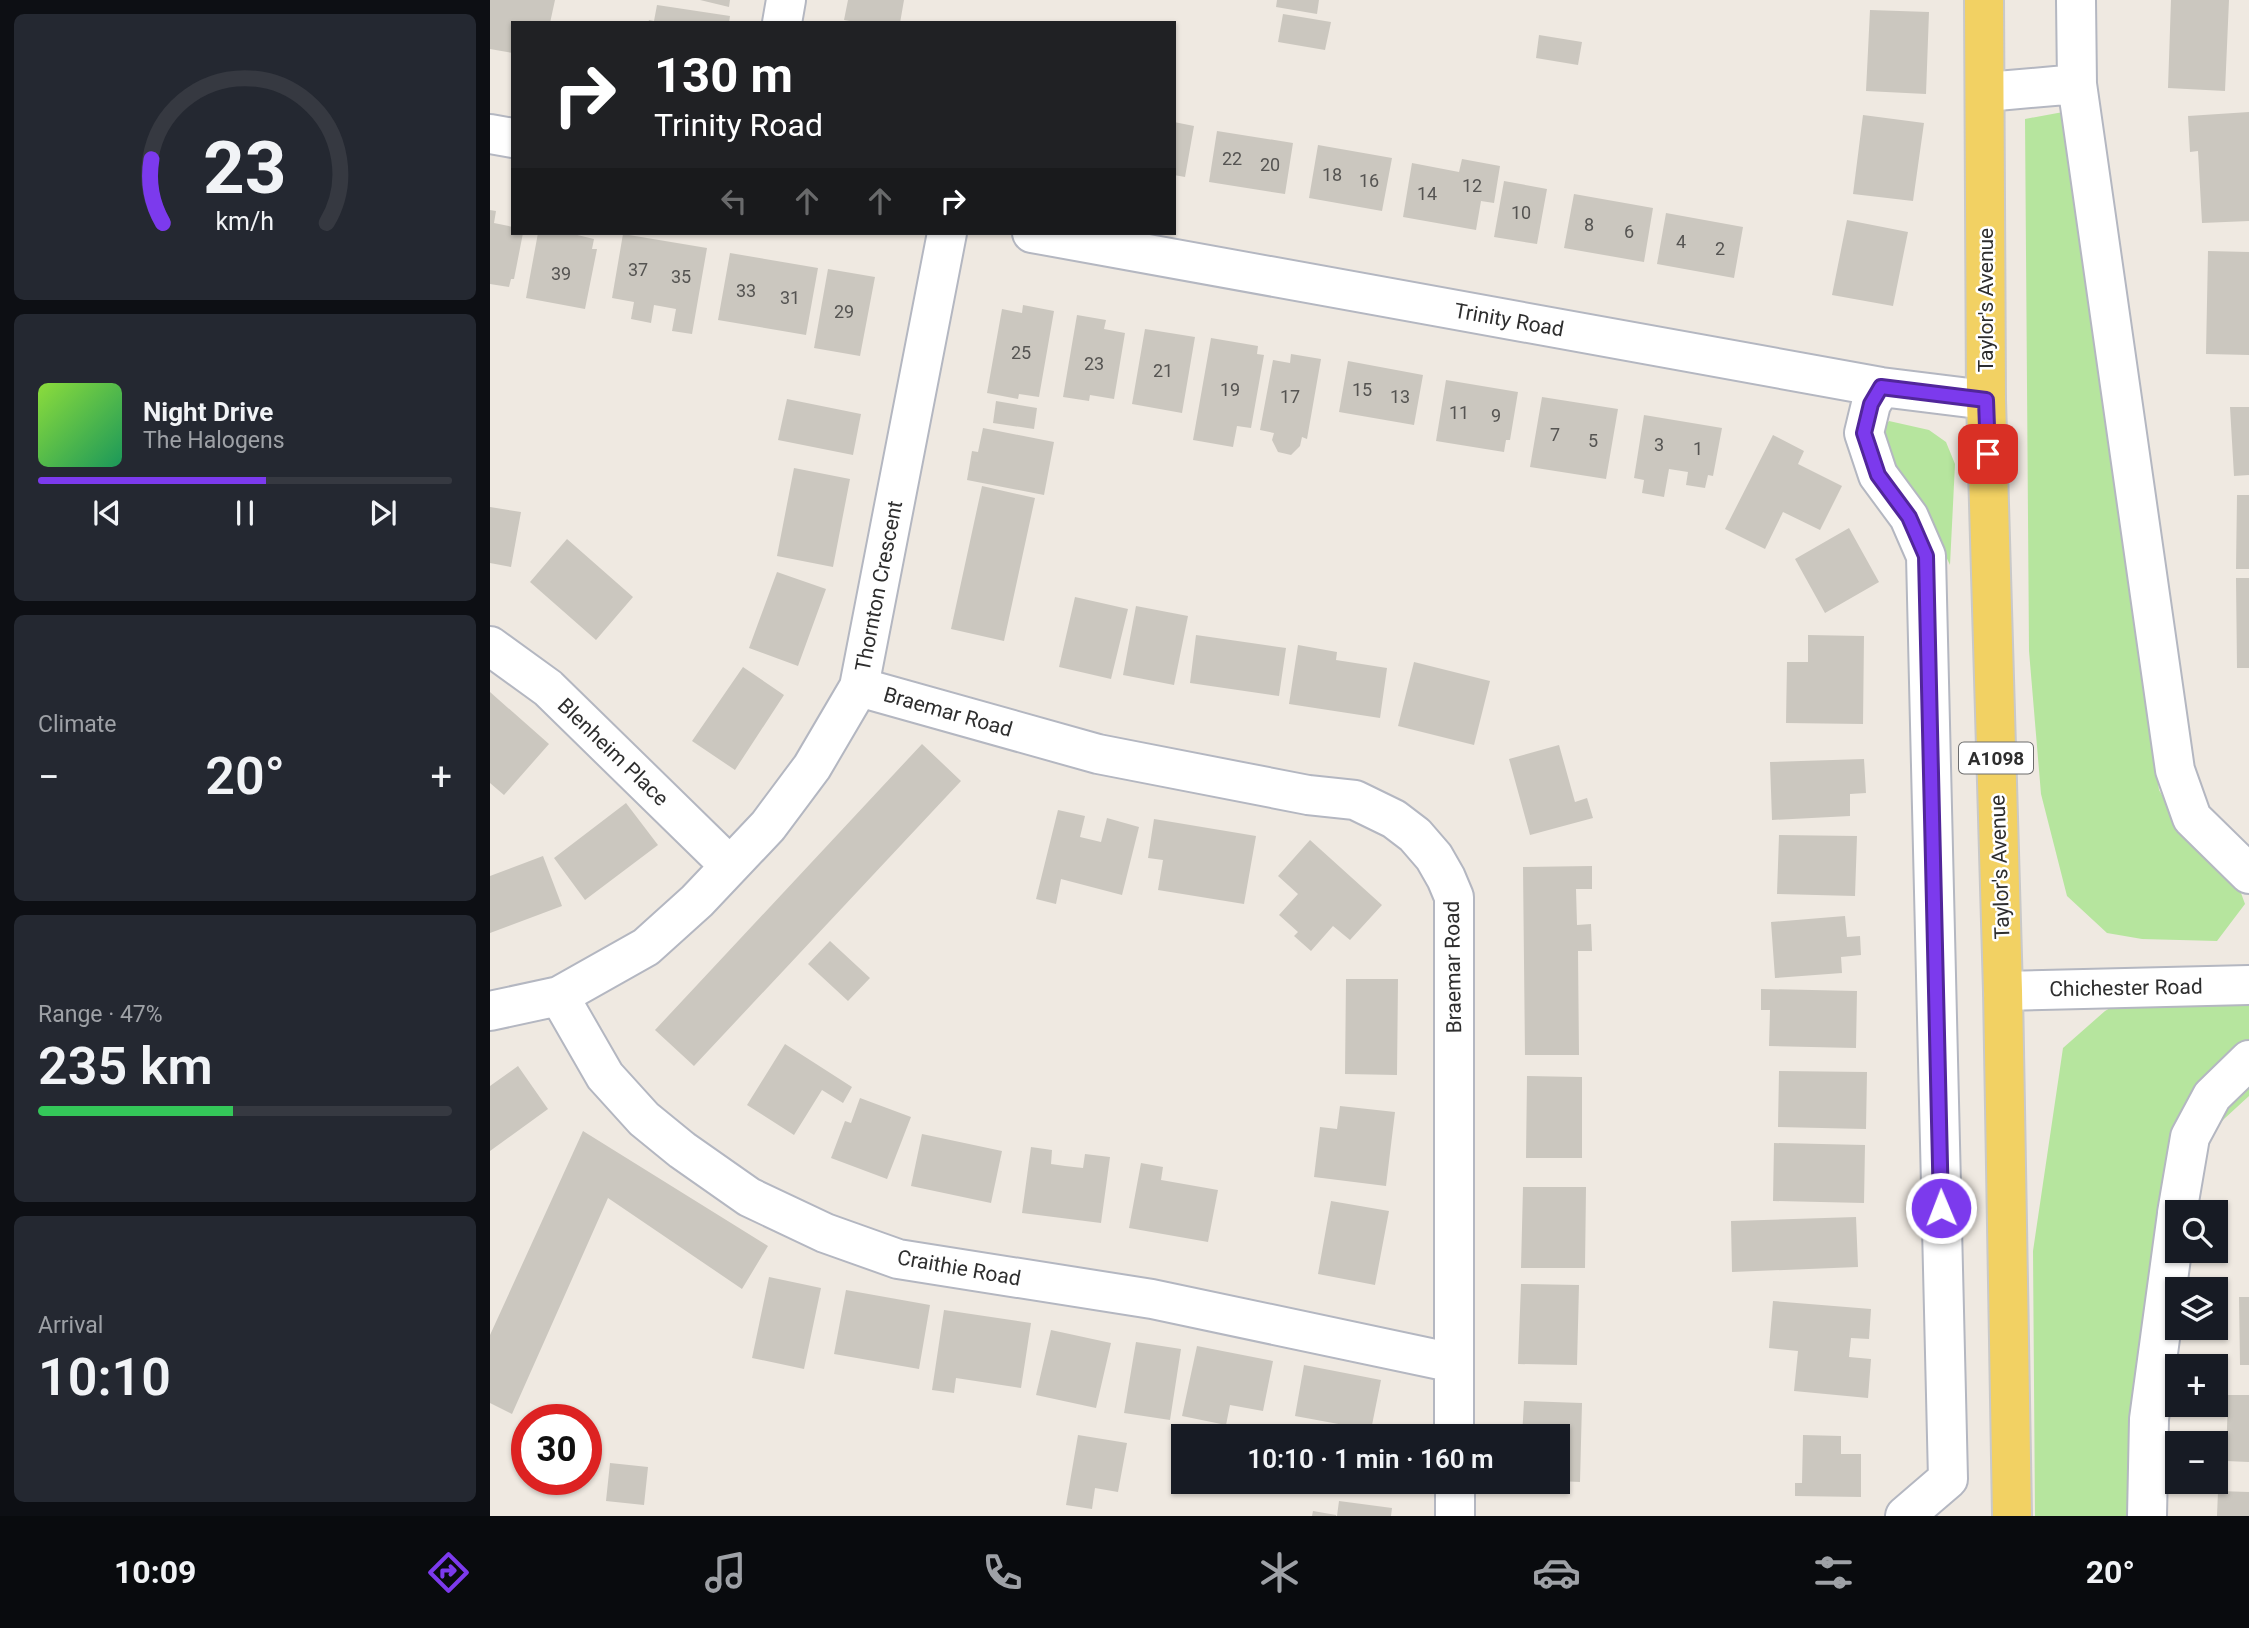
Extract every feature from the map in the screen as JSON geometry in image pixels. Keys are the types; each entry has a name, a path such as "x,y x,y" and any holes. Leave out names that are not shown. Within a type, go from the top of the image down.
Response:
{"main road":[{"name":"Taylor's Avenue","path":"1984,0 1986,400 2003,991 2012,1516"}],"street":[{"path":"782,21 786,0"},
{"path":"2076,0 2077,84 2175,770 2192,818 2249,874"},
{"path":"1986,92 2077,84"},
{"path":"490,134 511,138"},
{"name":"Thornton Crescent","path":"490,1012 559,996 646,947 697,901 768,826 812,767 859,687 947,235"},
{"name":"Trinity Road","path":"1043,235 1881,387 1986,400"},
{"path":"1881,387 1871,404 1864,433 1878,475 1909,517 1926,556 1948,1479 1905,1516"},
{"name":"Blenheim Place","path":"490,646 548,688 730,866"},
{"name":"Braemar Road","path":"859,687 1098,754 1308,794 1355,800 1395,819 1415,835 1434,857 1454,897 1454,1424"},
{"name":"Chichester Road","path":"2003,991 2249,985"},
{"name":"Craithie Road","path":"559,996 605,1076 643,1119 681,1150 749,1197 825,1233 898,1259 1152,1299 1454,1363"},
{"path":"2179,1200 2190,1137 2213,1097 2249,1060"},
{"path":"2147,1516 2149,1419 2170,1263"},
{"path":"1455,1494 1455,1516"}],"green space":[{"path":"2074,110 2159,790 2191,846 2232,868 2245,904 2217,941 2142,939 2107,933 2067,896 2041,794 2029,651 2025,119"},
{"path":"1889,421 1929,430 1946,442 1955,464 1950,565 1923,508 1909,494 1880,433"},
{"path":"2144,988 2249,1002 2249,1096 2195,1152 2187,1200 2165,1200 2165,1263 2177,1263 2175,1277 2165,1277 2165,1340 2172,1340 2171,1354 2165,1354 2165,1417 2168,1417 2167,1431 2165,1431 2163,1516 2035,1516 2033,1251 2063,1048 2105,1011"}],"building":[{"path":"490,0 555,0 550,21 511,21 511,53 490,49"},
{"path":"700,0 730,0 729,7"},
{"path":"848,0 904,0 900,21 844,20"},
{"path":"1277,0 1319,0 1317,14 1276,7"},
{"path":"2171,0 2229,0 2225,91 2168,88"},
{"path":"657,5 730,16 729,21 654,21"},
{"path":"1870,10 1929,12 1926,94 1866,91"},
{"path":"1283,14 1331,22 1325,50 1278,42"},
{"path":"1539,35 1582,42 1578,65 1536,58"},
{"path":"2249,112 2249,221 2202,223 2198,151 2190,152 2188,116"},
{"path":"1863,115 1924,123 1913,201 1853,194"},
{"path":"1176,122 1194,126 1185,177 1176,175"},
{"path":"1217,131 1293,143 1285,194 1209,182"},
{"path":"1318,145 1392,158 1382,211 1309,198"},
{"path":"1462,159 1500,166 1494,203 1481,201 1476,230 1403,217 1412,163 1459,172"},
{"path":"1504,181 1547,189 1537,244 1494,237"},
{"path":"1574,194 1653,208 1644,262 1564,248"},
{"path":"490,210 496,211 494,223 511,227 511,235 523,235 514,279 511,279 509,287 490,284"},
{"path":"1666,213 1743,227 1734,278 1657,264"},
{"path":"1847,220 1908,232 1893,306 1832,295"},
{"path":"538,235 577,235 594,239 592,249 597,249 585,309 526,298"},
{"path":"623,235 707,248 692,334 672,331 676,309 654,305 651,323 631,319 634,302 612,298"},
{"path":"2208,251 2249,252 2249,355 2206,354"},
{"path":"730,253 818,268 806,335 718,320"},
{"path":"828,269 875,277 860,356 814,348"},
{"path":"1023,305 1054,311 1039,397 1019,394 1018,399 987,393 1002,309 1022,313"},
{"path":"1077,315 1106,320 1104,329 1125,333 1114,399 1090,395 1089,401 1063,397"},
{"path":"1145,329 1195,337 1182,413 1132,404"},
{"path":"1211,338 1258,346 1257,354 1264,355 1251,428 1237,426 1233,447 1193,440"},
{"path":"1291,354 1321,359 1307,439 1302,437 1300,446 1291,455 1278,452 1272,440 1274,433 1260,430 1273,360 1290,363"},
{"path":"1348,361 1423,375 1414,425 1339,412"},
{"path":"1446,380 1518,392 1510,440 1506,440 1504,452 1436,441"},
{"path":"1542,397 1618,409 1606,479 1530,467"},
{"path":"787,399 861,414 853,455 778,440"},
{"path":"996,401 1037,408 1034,429 993,423"},
{"path":"2230,407 2249,407 2249,475 2234,476"},
{"path":"1644,415 1722,428 1713,476 1708,475 1705,488 1686,485 1688,472 1669,469 1664,497 1642,493 1644,480 1634,478"},
{"path":"983,428 1054,442 1044,495 967,480 972,451 978,452"},
{"path":"1773,435 1804,451 1798,464 1842,486 1820,530 1783,512 1765,549 1725,529"},
{"path":"794,468 850,479 833,567 777,556"},
{"path":"982,486 1035,498 1004,641 951,629"},
{"path":"2237,495 2249,495 2249,569 2236,569"},
{"path":"490,507 521,512 511,567 490,563"},
{"path":"1849,528 1879,582 1825,613 1795,559"},
{"path":"567,539 633,597 596,640 530,582"},
{"path":"777,572 826,589 798,666 749,648"},
{"path":"2236,578 2249,578 2249,668 2237,668"},
{"path":"1075,597 1128,609 1111,679 1059,667"},
{"path":"1136,606 1188,616 1174,685 1123,675"},
{"path":"1196,635 1286,648 1279,696 1190,683"},
{"path":"1808,635 1864,636 1863,724 1786,723 1787,662 1808,662"},
{"path":"1298,645 1337,652 1336,660 1387,668 1380,718 1289,704"},
{"path":"1414,662 1490,681 1474,745 1398,726"},
{"path":"743,667 784,695 735,770 692,741"},
{"path":"490,692 549,744 504,795 490,783"},
{"path":"922,744 961,781 694,1066 655,1030"},
{"path":"1559,745 1575,802 1587,798 1593,818 1530,835 1509,759"},
{"path":"1864,759 1866,793 1850,794 1850,816 1772,820 1770,762"},
{"path":"626,803 658,845 585,900 554,858"},
{"path":"1058,810 1085,816 1080,837 1101,842 1107,818 1139,827 1122,895 1061,879 1056,904 1036,899"},
{"path":"1154,819 1256,836 1244,904 1158,890 1163,860 1148,858"},
{"path":"1779,835 1857,836 1855,896 1777,894"},
{"path":"1310,840 1382,905 1350,940 1333,926 1311,951 1294,936 1298,932 1279,915 1298,894 1278,876"},
{"path":"543,856 562,906 490,933 490,876"},
{"path":"1592,866 1592,889 1576,889 1577,925 1591,924 1592,951 1578,951 1579,1055 1525,1055 1523,867"},
{"path":"1845,916 1847,937 1860,936 1861,955 1841,957 1842,973 1775,978 1771,922"},
{"path":"830,941 870,978 848,1001 808,964"},
{"path":"1346,979 1398,979 1397,1075 1345,1074"},
{"path":"1761,989 1857,991 1856,1048 1769,1046 1770,1010 1761,1010"},
{"path":"785,1044 852,1087 843,1103 822,1090 794,1135 747,1105"},
{"path":"518,1066 548,1109 490,1151 490,1086"},
{"path":"1779,1071 1867,1072 1866,1129 1778,1127"},
{"path":"1527,1076 1582,1077 1582,1158 1526,1158"},
{"path":"860,1098 911,1117 887,1179 831,1158 845,1121 851,1123"},
{"path":"1340,1106 1395,1112 1386,1186 1314,1177 1320,1127 1337,1129"},
{"path":"583,1131 768,1246 742,1289 608,1198 516,1404 511,1404 511,1414 490,1403 490,1335"},
{"path":"922,1134 1002,1151 991,1203 911,1186"},
{"path":"1774,1143 1865,1145 1864,1203 1773,1201"},
{"path":"1031,1147 1052,1150 1051,1164 1065,1166 1083,1168 1085,1154 1110,1157 1101,1223 1022,1213"},
{"path":"1141,1163 1163,1167 1161,1180 1218,1190 1208,1242 1129,1228"},
{"path":"1523,1187 1586,1187 1585,1268 1521,1268"},
{"path":"1331,1201 1389,1211 1375,1285 1318,1274"},
{"path":"1856,1217 1858,1267 1732,1272 1731,1221"},
{"path":"769,1277 821,1288 804,1369 752,1358"},
{"path":"1521,1284 1579,1285 1577,1365 1518,1364"},
{"path":"846,1290 930,1305 919,1369 834,1354"},
{"path":"2239,1297 2249,1297 2249,1365 2240,1365"},
{"path":"1773,1301 1871,1309 1869,1339 1851,1338 1849,1357 1871,1359 1868,1398 1794,1391 1798,1351 1769,1348"},
{"path":"944,1310 1031,1323 1021,1388 956,1378 954,1393 932,1390"},
{"path":"1051,1330 1111,1343 1096,1408 1036,1395"},
{"path":"1136,1342 1181,1349 1170,1420 1124,1413"},
{"path":"1197,1346 1273,1361 1263,1411 1230,1405 1226,1424 1182,1416"},
{"path":"1304,1365 1381,1380 1372,1424 1338,1424 1295,1416"},
{"path":"2228,1395 2249,1395 2249,1462 2228,1461"},
{"path":"1524,1401 1582,1403 1580,1482 1570,1482 1570,1424 1523,1424"},
{"path":"1078,1435 1127,1443 1118,1492 1095,1488 1092,1509 1066,1505"},
{"path":"1803,1435 1841,1436 1841,1454 1861,1454 1861,1497 1795,1496 1795,1483 1802,1483"},
{"path":"610,1463 648,1467 644,1505 606,1501"},
{"path":"2249,1492 2249,1516 2217,1516 2218,1494"},
{"path":"1339,1501 1392,1508 1391,1516 1337,1516"},
{"path":"1313,1511 1336,1515 1336,1516 1312,1516"}],"route":[{"path":"1941,1208 1926,556 1909,517 1878,475 1864,433 1871,404 1881,387 1986,400 1988,454"}]}
